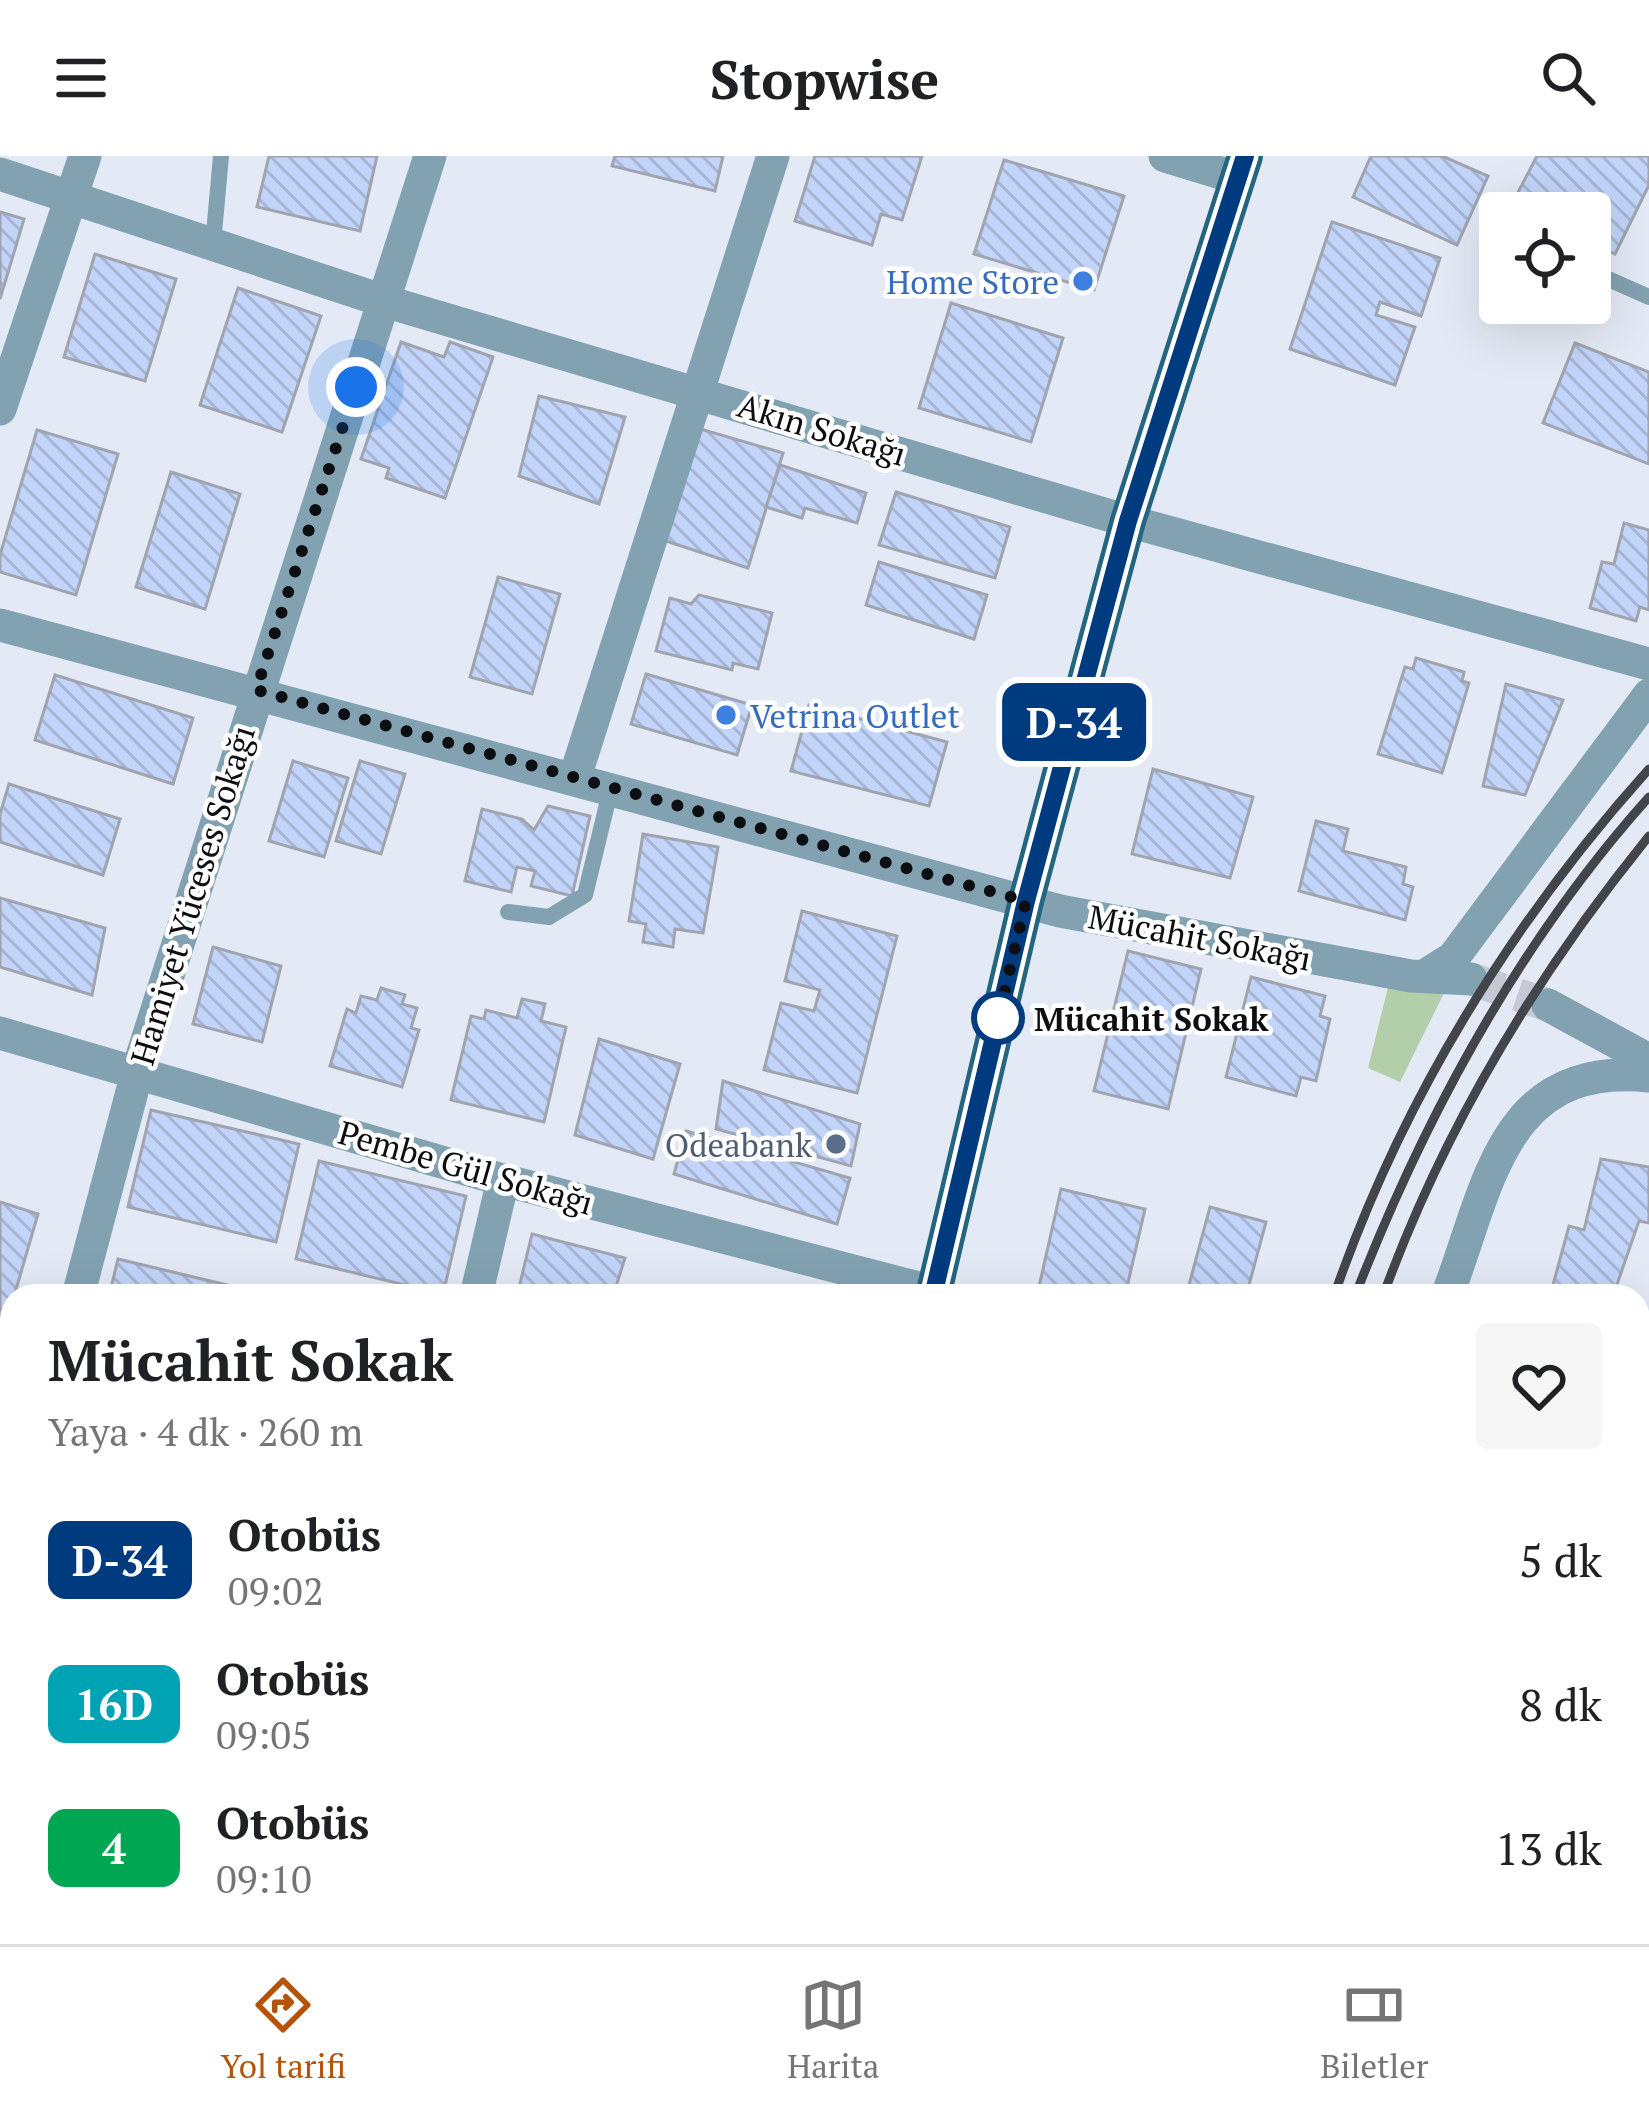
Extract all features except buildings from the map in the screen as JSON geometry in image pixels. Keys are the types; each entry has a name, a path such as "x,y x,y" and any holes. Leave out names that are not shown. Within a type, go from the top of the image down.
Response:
{"main road":[{"path":"935,1284 1026,901 1128,521 1241,167"}],"street":[{"path":"0,409 85,156"},
{"name":"Hamiyet Yüceses Sokağı","path":"81,1284 138,1069 430,156"},
{"path":"575,777 773,156"},
{"path":"1165,156 1241,167"},
{"name":"Akın Sokağı","path":"0,174 384,301 1128,521 1649,664"},
{"name":"Mücahit Sokağı","path":"0,625 256,690 1026,901 1411,976 1429,973 1471,980"},
{"path":"1429,973 1453,958 1649,695"},
{"path":"1548,1005 1649,1060"},
{"name":"Pembe Gül Sokağı","path":"0,1033 138,1069 503,1180 895,1284"},
{"path":"1453,1284 1521,1115 1573,1083 1614,1075 1649,1076"},
{"path":"479,1284 503,1180"}],"lane":[{"path":"213,244 221,156"},
{"path":"1611,280 1649,297"},
{"path":"508,912 549,917 585,895 612,787"}],"green space":[{"path":"1390,979 1444,993 1400,1082 1368,1068"}],"tunnel":[{"path":"1471,979 1548,1005"}],"railway":[{"path":"1338,1284 1392,1153 1465,1016 1551,888 1649,769"},
{"path":"1360,1284 1412,1162 1480,1033 1558,911 1649,797"},
{"path":"1388,1284 1435,1173 1497,1055 1569,942 1649,836"}],"bus line":[{"name":"D-34","path":"936,1284 1026,901 1128,521 1245,156"}],"place":[{"name":"Home Store","path":"1083,281"},
{"name":"Vetrina Outlet","path":"726,715"},
{"name":"Mücahit Sokak","path":"998,1018"},
{"name":"Odeabank","path":"836,1144"}],"route":[{"path":"356,387 256,690 1026,901 994,1036 998,1018"}]}
